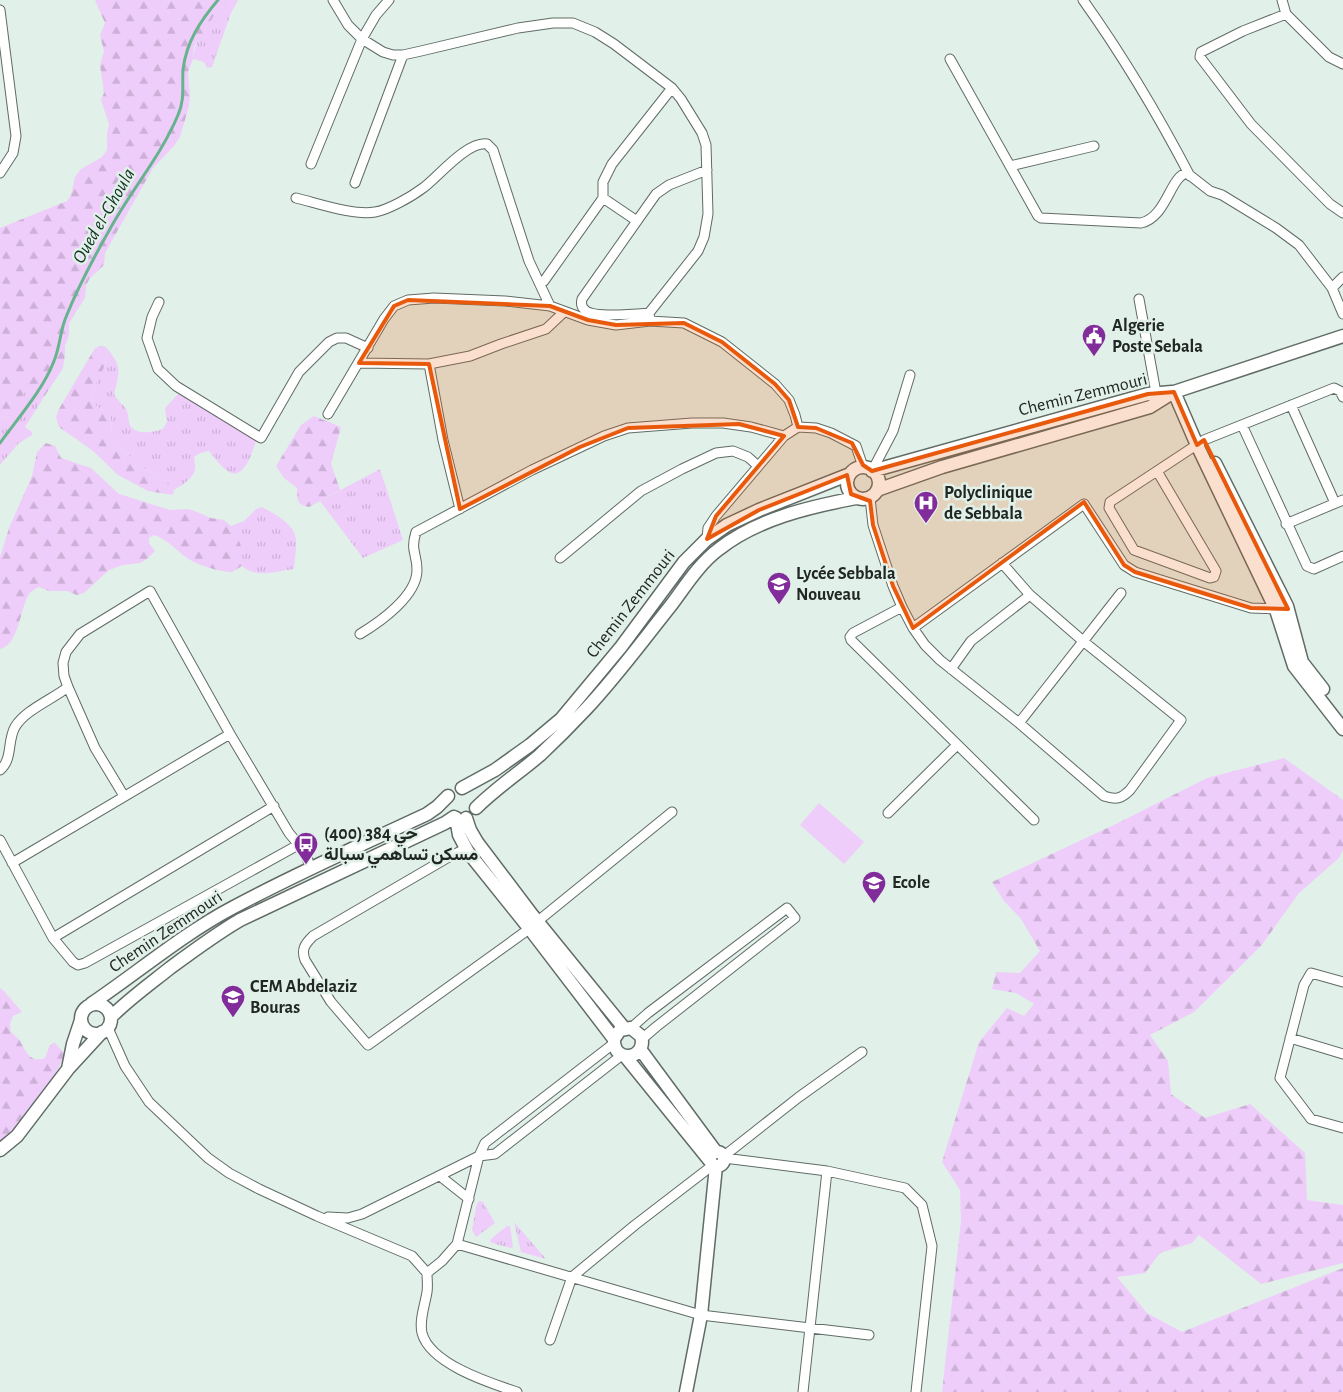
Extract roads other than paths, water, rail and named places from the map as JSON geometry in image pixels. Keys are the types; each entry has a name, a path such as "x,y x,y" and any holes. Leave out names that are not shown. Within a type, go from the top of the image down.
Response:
{"street":[{"path":"328,414 384,319 394,306 408,300 434,298 461,299 550,306 588,320 616,325 650,317 698,251 704,236 708,214 706,146 702,133 681,99 672,88 595,32 573,23 553,23 518,28 403,55 393,54 383,52 362,39 348,25 332,0"},
{"path":"311,164 362,39 376,15 389,0"},
{"path":"1083,0 1116,46 1190,176"},
{"path":"1282,0 1286,14 1329,57 1343,64"},
{"path":"0,10 4,74 16,136 13,153 0,173"},
{"path":"1286,14 1226,39 1201,52 1200,57 1251,124 1330,204 1343,213"},
{"path":"355,183 403,55"},
{"path":"950,58 1035,212 1042,218 1141,223 1154,218 1179,176 1187,173 1210,191 1222,195 1276,228 1299,245 1332,288 1343,314"},
{"path":"544,281 603,198 603,182 612,164 672,88"},
{"path":"296,198 362,213 375,212 387,208 420,190 465,152 482,143 487,144 493,150 529,261 550,306"},
{"path":"1010,166 1094,146"},
{"path":"707,170 661,190 637,220 584,295 582,303 585,310 592,313 650,317 684,323 722,342 775,384 789,400 798,427"},
{"path":"603,198 637,220"},
{"path":"1332,288 1343,277"},
{"path":"1139,299 1156,393"},
{"path":"159,302 152,317 147,338 158,369 176,386 261,438 303,366 329,342 337,338 346,338 368,348"},
{"path":"359,363 429,364 470,356 546,329 564,312"},
{"path":"1343,336 1179,390 1200,442 1282,609 1302,662 1343,715"},
{"path":"429,364 443,440 460,509"},
{"path":"868,469 893,431 910,375"},
{"path":"1157,471 1216,571 1214,577 1210,578 1134,550 1109,508 1110,502 1200,442 1334,388 1338,389 1343,397"},
{"name":"Chemin Zemmouri","path":"462,788 494,770 530,745 561,719 621,647 684,562 707,539 727,525 759,510 850,474 856,469 868,469 1156,393 1179,390"},
{"name":"Chemin Zemmouri","path":"476,808 504,782 540,755 586,709 635,652 701,567 717,550 733,539 766,523 815,505 856,498 863,500 942,467 1150,407 1179,390"},
{"path":"1286,524 1339,501 1291,405"},
{"path":"360,634 377,624 407,596 415,582 417,570 412,544 416,532 580,447 628,428 692,423 723,423 751,427 784,436"},
{"path":"1242,425 1307,566 1314,568 1343,556"},
{"path":"707,539 708,528 716,516 784,436 798,427 816,428 852,443 868,469 878,480 874,494 873,525 902,607 925,645 1104,796 1114,799 1122,798 1130,790 1181,720 1083,641 1030,595 1002,563"},
{"path":"560,558 641,491 716,453 733,451 748,458 758,466"},
{"path":"850,474 847,480 847,487 856,498"},
{"path":"913,628 1084,504 1124,565 1135,572 1251,608 1282,609"},
{"path":"124,796 94,748 68,687 64,676 63,663 66,652 80,634 150,591 230,734 298,845 304,850 311,868"},
{"path":"1019,724 1121,592"},
{"path":"951,668 971,641 1030,595"},
{"path":"902,607 854,633 850,637 851,640 1034,820"},
{"path":"1282,609 1294,666 1343,729"},
{"path":"0,770 6,765 15,726 23,717 68,687"},
{"path":"12,863 230,734"},
{"path":"888,813 957,745"},
{"path":"459,818 474,813 476,808 474,794 462,788 454,790 448,796 447,808 470,830 614,1042 616,1051 624,1056 717,1160 828,1171 905,1188 922,1205 932,1246 916,1392"},
{"name":"Chemin Zemmouri","path":"91,1004 207,923 232,908 311,868 427,814 448,796"},
{"path":"53,938 274,806"},
{"path":"468,852 461,851 447,858 321,931 305,943 302,952 305,960 332,1002 368,1045 533,924 672,812"},
{"path":"459,818 458,835 468,852 628,1028 638,1032 641,1044 717,1160 701,1315 686,1392"},
{"name":"Chemin Zemmouri","path":"0,1150 17,1136 68,1069 138,993 217,934 240,920 459,818"},
{"path":"0,840 53,938 72,962 78,965 85,963 298,845"},
{"path":"317,1216 348,1218 362,1214 480,1156 495,1154 624,1056 631,1056 656,1027 795,918 788,908 628,1028 617,1032 614,1042 485,1143 480,1156 456,1244 442,1261 427,1273"},
{"path":"1343,982 1311,974 1304,985 1280,1078 1311,1119 1343,1128"},
{"path":"107,1026 96,1033 86,1030 81,1020 84,1010 91,1004 102,1005 106,1008 107,1026 125,1066 149,1102 208,1158 229,1173 317,1216 412,1256 427,1273 422,1333 428,1346 446,1361 473,1377 517,1392"},
{"name":"Chemin Zemmouri","path":"68,1069 73,1044 81,1020"},
{"path":"1290,1038 1343,1054"},
{"path":"550,1340 572,1277 717,1160 799,1097 862,1052"},
{"path":"803,1392 828,1171"},
{"path":"440,1176 469,1199"},
{"path":"456,1244 701,1315 869,1335"}],"waterway":[{"name":"Oued el-Ghoula","path":"0,443 30,404 43,383 56,356 66,317 86,272 118,215 155,159 171,130 182,104 183,70 187,50 195,32 218,0"}],"place":[{"name":"Algerie Poste Sebala","path":"1094,357"},
{"name":"Polyclinique de Sebbala","path":"926,524"},
{"name":"Lycée Sebbala Nouveau","path":"779,605"},
{"name":"حي 384 (400) مسكن تساهمي سبالة","path":"306,865"},
{"name":"Ecole","path":"874,904"},
{"name":"CEM Abdelaziz Bouras","path":"233,1018"}]}
